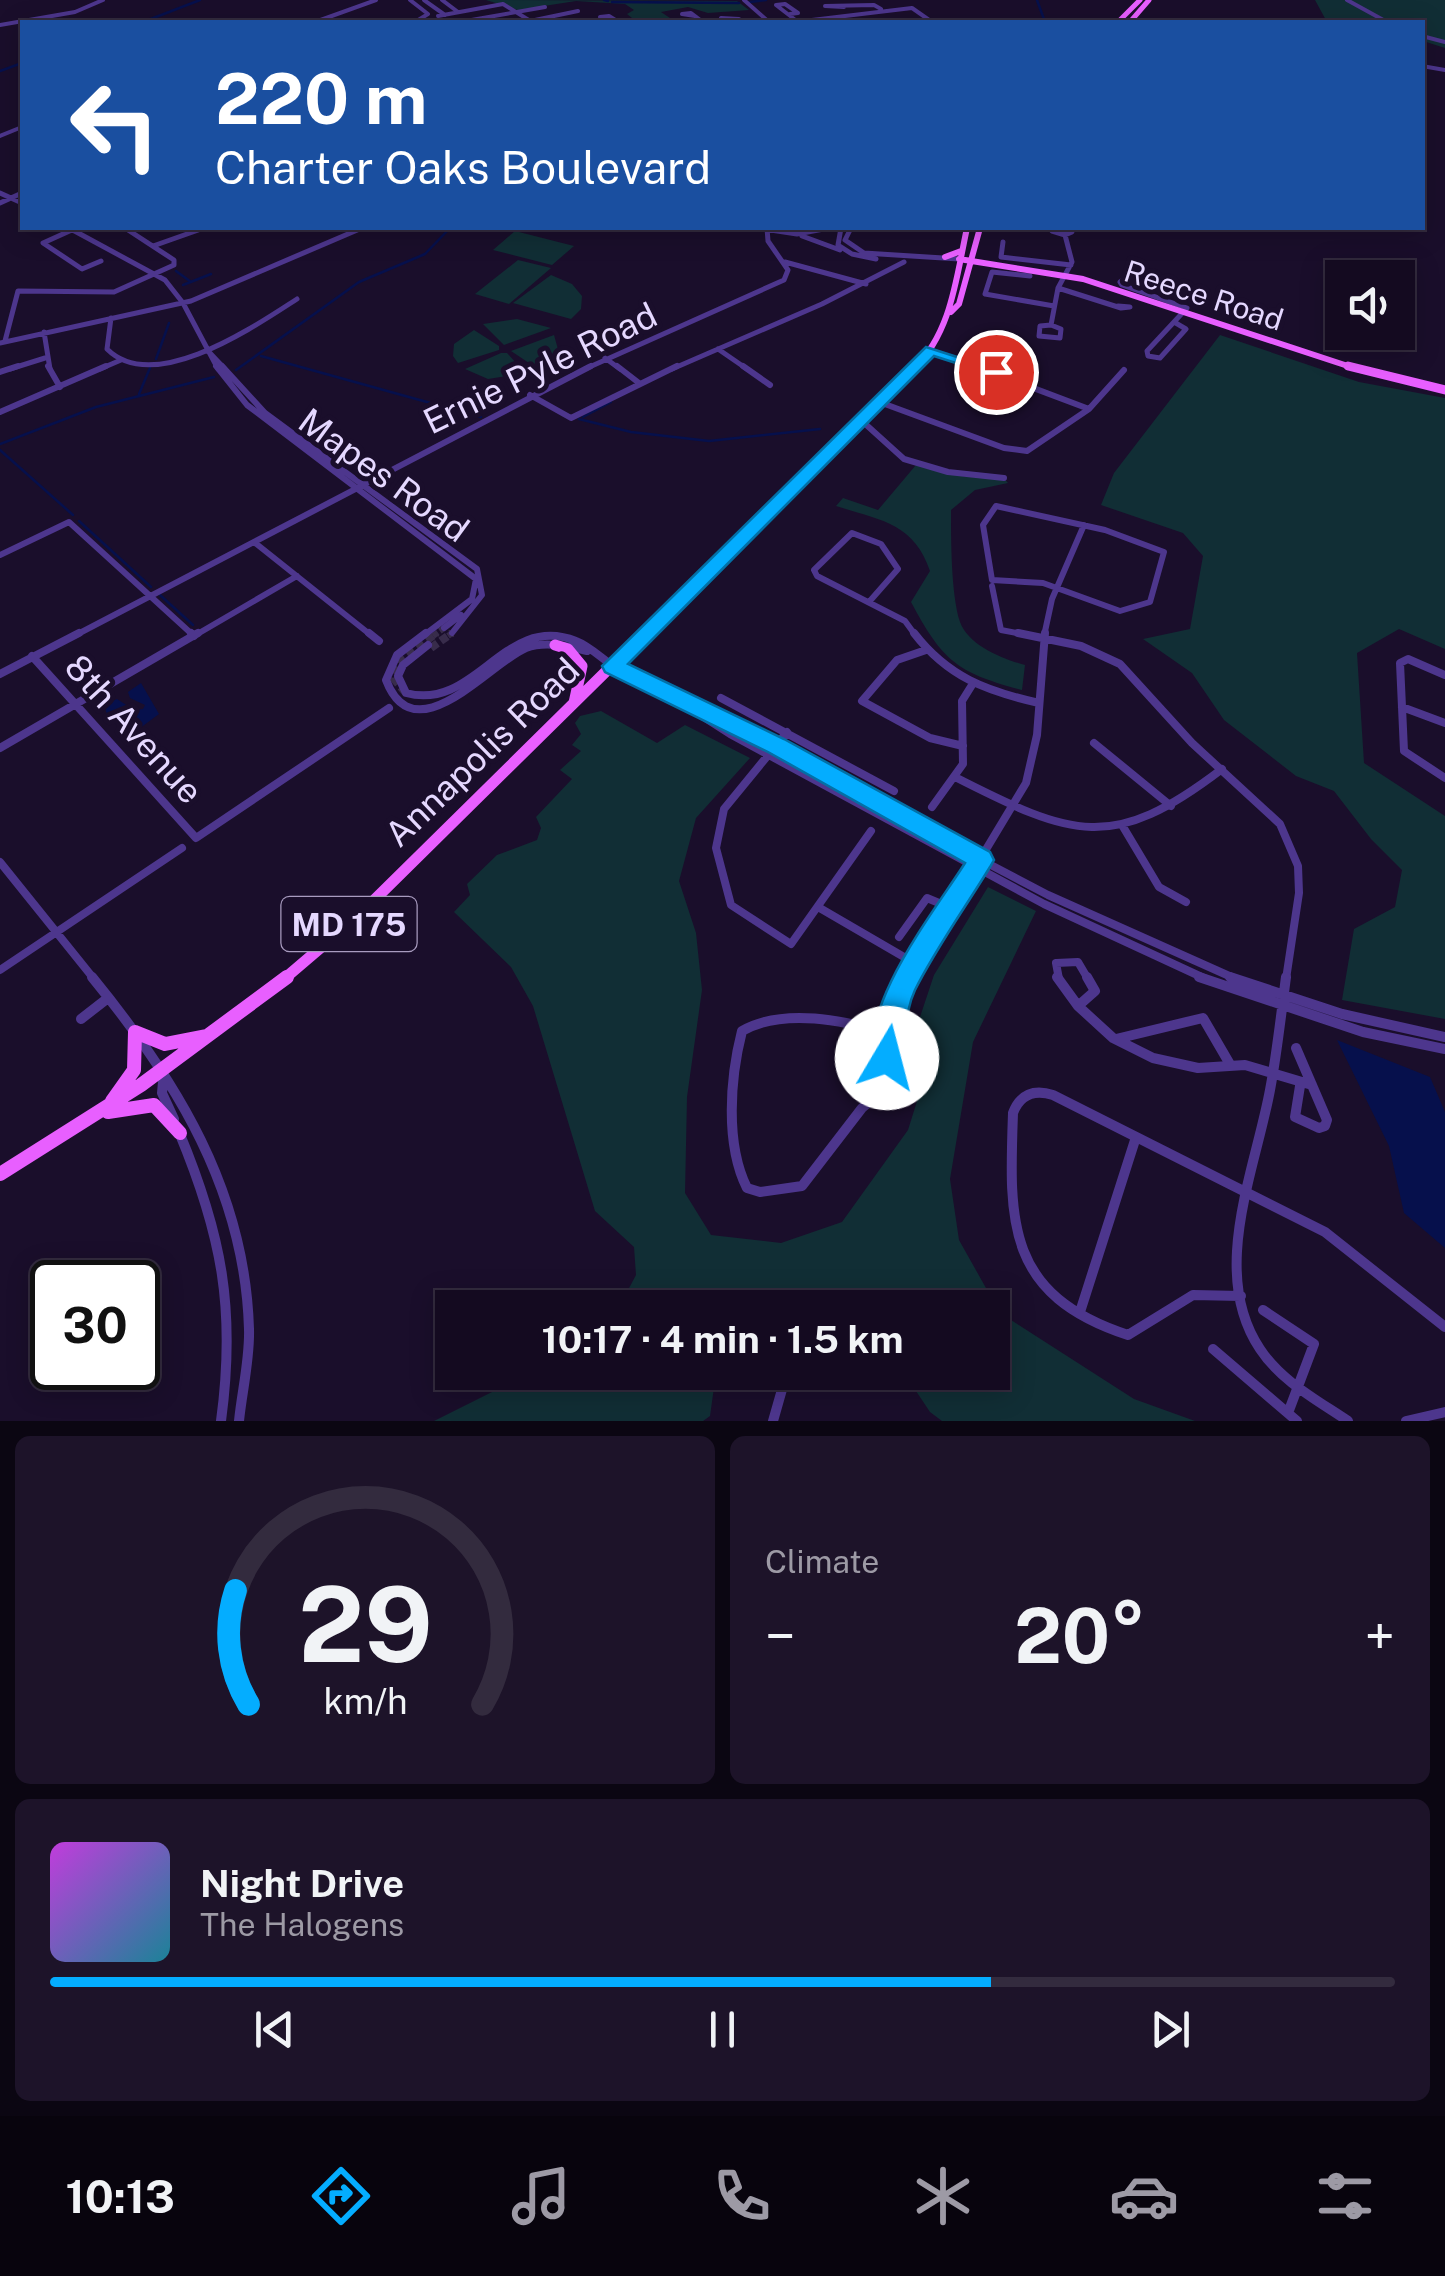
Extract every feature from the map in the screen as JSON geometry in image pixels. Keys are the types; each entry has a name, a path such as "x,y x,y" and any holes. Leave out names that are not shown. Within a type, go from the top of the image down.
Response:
{"main road":[{"path":"1120,20 1140,0"},
{"path":"1132,20 1148,0"},
{"name":"Annapolis Road","path":"951,312 948,302 967,230"},
{"name":"Annapolis Road","path":"0,1174 164,1071 338,935 932,350 958,304 979,230"},
{"path":"945,257 960,255"},
{"name":"Reece Road","path":"960,255 994,266 1064,275"},
{"name":"Reece Road","path":"970,260 1064,275 1347,365 1445,390"},
{"path":"963,280 994,266"},
{"path":"555,645 568,649 582,666 574,704"},
{"path":"135,1032 176,1044 216,1033"},
{"path":"98,1114 136,1070 139,1046 135,1032"},
{"path":"98,1114 154,1104 180,1133"}],"street":[{"path":"39,20 85,11 106,0"},
{"path":"32,20 79,11 106,0"},
{"path":"321,20 376,0"},
{"path":"410,0 428,14 419,20"},
{"path":"424,0 445,15"},
{"path":"444,0 471,20"},
{"path":"478,0 488,7"},
{"path":"744,0 767,20"},
{"path":"912,8 913,0"},
{"path":"1348,0 1384,20"},
{"path":"436,20 505,5 528,20"},
{"path":"477,20 545,6 558,15"},
{"path":"864,6 873,13"},
{"path":"844,7 881,9"},
{"path":"822,20 912,8 929,20"},
{"path":"539,20 578,11"},
{"path":"790,14 795,20"},
{"path":"0,191 20,202"},
{"path":"0,203 20,194"},
{"path":"69,230 43,243 82,269 101,261"},
{"name":"Mapes Road","path":"76,230 156,273 183,303 209,352 246,405 341,479 361,488 368,498 476,579 472,600 391,662 386,680 401,702 416,707 447,704 516,652 555,645 593,653"},
{"path":"93,230 94,240"},
{"path":"3,342 18,291 110,292 176,263 128,230"},
{"path":"153,246 199,230"},
{"path":"3,342 183,303 357,230"},
{"path":"767,230 768,241 785,262 866,284"},
{"path":"777,230 874,260 895,256"},
{"path":"797,234 818,230"},
{"path":"839,230 836,240 846,252"},
{"path":"849,230 848,246 864,253 945,257"},
{"path":"1051,325 1058,288 1071,265 1070,232"},
{"path":"1003,242 1000,257 1071,265"},
{"name":"Ernie Pyle Road","path":"0,674 148,594 361,488 530,395 606,358 769,290 784,280 785,262"},
{"path":"530,395 571,418 640,383 866,284 904,262"},
{"path":"1030,276 992,272 985,294 1054,306"},
{"path":"1144,292 1151,284 1148,280 1129,275 1120,282 1122,285 1144,292 1184,304 1183,312 1147,351 1148,356 1162,356 1186,329 1174,322"},
{"path":"1058,288 1118,306"},
{"path":"0,412 121,360 166,362 209,352 297,299"},
{"path":"111,318 107,349 121,360"},
{"path":"44,332 45,358 60,387"},
{"path":"718,349 770,385"},
{"path":"932,350 1089,409"},
{"name":"Mapes Road","path":"209,352 252,401 361,488 477,568 485,585 478,604 447,631"},
{"path":"0,372 45,358"},
{"path":"606,358 640,383"},
{"path":"882,402 1020,452 1050,440 1089,409 1124,370"},
{"path":"862,421 904,458 948,472 1004,478"},
{"path":"341,479 341,498 368,498"},
{"path":"996,506 1084,525 1164,552 1150,602 1120,611 1058,587 992,580 983,525 996,506"},
{"path":"0,555 69,522 194,636"},
{"path":"888,1033 833,1018 754,1024 742,1031 734,1105 742,1182 760,1192 802,1186 862,1108 895,1081 887,1058 895,1004 1015,806 1033,763 1048,615 1058,587 1077,556 1084,525"},
{"path":"870,602 898,569 881,544 848,534 815,573 916,630 926,650 972,685 1039,703"},
{"path":"254,542 378,641"},
{"path":"0,748 297,576"},
{"path":"992,586 1000,630 1083,647 1123,666 1151,692 1192,744 1267,806 1295,852 1300,881 1272,1074 1247,1193 1239,1250 1241,1296 1244,1316 1260,1350 1300,1389 1348,1421"},
{"name":"Mapes Road","path":"430,647 403,673 406,693 426,700 443,697 497,654 534,638 567,638 1093,926 1283,1004"},
{"path":"926,650 892,663 862,701 938,742 963,746"},
{"name":"8th Avenue","path":"32,656 196,838 389,708"},
{"path":"1445,675 1401,660 1404,751 1445,778"},
{"path":"932,807 963,764 962,701 972,685"},
{"path":"721,698 894,791"},
{"path":"1402,706 1445,722"},
{"path":"787,732 716,821 714,844 728,898 736,911 791,944 871,831"},
{"path":"1094,742 1171,806"},
{"path":"954,777 1015,806 1072,824 1122,825 1144,821 1171,806 1222,769"},
{"path":"1122,825 1159,887 1186,902"},
{"path":"0,970 182,848"},
{"path":"0,862 164,1071 221,1170 241,1230 250,1305 239,1421"},
{"path":"899,937 928,898 951,908"},
{"path":"818,907 916,964"},
{"path":"1076,1007 1094,991 1078,962 1056,963 1054,971 1076,1007 1114,1040 1188,1066 1245,1065 1306,1085 1296,1048"},
{"path":"81,1020 108,998"},
{"path":"1283,1004 1445,1037"},
{"path":"1283,1004 1344,1030 1445,1049"},
{"path":"1114,1040 1203,1018 1231,1066"},
{"path":"164,1071 162,1093 212,1207 227,1274 230,1310 221,1421"},
{"path":"1241,1296 1194,1295 1139,1332 1128,1334 1080,1312 1036,1278 1012,1235 1016,1105 1026,1094 1046,1093 1247,1193 1343,1244 1445,1328"},
{"path":"1080,1312 1136,1138"},
{"path":"1212,1348 1292,1417 1314,1344 1263,1310"},
{"path":"773,1421 782,1390"},
{"path":"1406,1421 1445,1412"}],"green space":[{"path":"486,0 737,1 749,10 708,13 688,7 661,12 668,20 634,20 627,14 634,10 625,4 576,1 518,10"},
{"path":"1315,0 1445,0 1445,48 1425,42 1425,20 1326,20"},
{"path":"515,231 574,246 552,265 493,250"},
{"path":"518,260 551,268 509,304 475,294"},
{"path":"551,275 572,284 582,296 581,309 571,319 513,303"},
{"path":"517,319 551,328 504,345 483,324"},
{"path":"474,330 499,346 499,350 458,363 453,356 454,344"},
{"path":"554,335 559,353 538,369 511,351"},
{"path":"1220,335 1359,382 1445,398 1445,649 1399,629 1357,653 1364,763 1445,816 1445,1019 1342,1000 1354,929 1395,907 1402,870 1371,839 1334,791 1296,776 1224,720 1192,673 1143,639 1190,629 1203,556 1183,533 1101,505 1114,473"},
{"path":"507,353 525,373 488,379 465,369"},
{"path":"916,465 967,477 1001,475 1008,483 975,490 951,510 952,567 957,610 964,630 988,650 1025,665 1022,690 967,671 933,639 911,602 930,571 905,533 881,520 836,506 843,498 878,510"},
{"path":"601,711 657,743 685,725 750,758 696,818 679,881 696,933 702,990 687,1097 685,1193 711,1235 781,1243 842,1222 908,1130 923,1082 909,1050 934,975 988,887 1036,911 973,1042 950,1179 959,1240 987,1290 628,1290 636,1275 634,1247 595,1211 533,1006 511,967 454,912 470,895 467,884 497,855 537,840 541,828 536,817 572,779 560,770 581,751 572,745 581,734 575,723 580,716"},
{"path":"1010,1319 1134,1399 1195,1421 942,1421 930,1412 915,1390 1010,1390"},
{"path":"496,1390 714,1390 710,1416 703,1421 434,1421"}],"shaded area":[{"path":"141,683 159,714 136,731 117,725 106,712 105,704 117,699 134,710 143,709 145,705 130,698 128,692"},
{"path":"1337,1040 1430,1077 1445,1112 1445,1248 1404,1213 1389,1146"}],"waterway":[{"path":"148,20 200,0"},
{"path":"604,0 608,1"},
{"path":"750,2 766,0"},
{"path":"1037,0 1044,20"},
{"path":"612,2 739,3"},
{"path":"0,71 20,64"},
{"path":"236,370 359,282 425,254 448,230"},
{"path":"176,271 191,282"},
{"path":"191,282 211,274"},
{"path":"183,285 191,282"},
{"path":"156,359 169,323"},
{"path":"261,356 481,417"},
{"path":"139,394 150,368"},
{"path":"0,444 96,407 214,377"},
{"path":"583,417 611,402"},
{"path":"579,419 631,432 709,441 820,429"},
{"path":"0,450 73,515"},
{"path":"79,521 151,587"},
{"path":"160,595 193,625"}],"tunnel":[{"path":"433,636 444,628"},
{"path":"406,693 393,678 402,658 437,633"},
{"path":"431,648 452,633 448,636"}],"route":[{"path":"887,1058 890,1022 902,987 981,860 776,746 613,666 932,350 996,372"}]}
